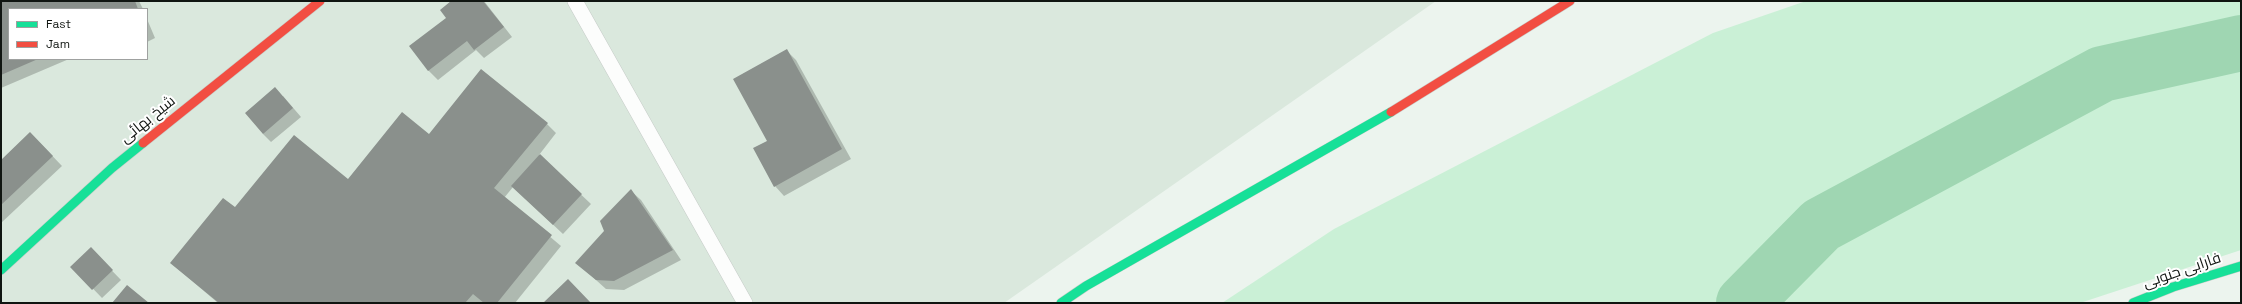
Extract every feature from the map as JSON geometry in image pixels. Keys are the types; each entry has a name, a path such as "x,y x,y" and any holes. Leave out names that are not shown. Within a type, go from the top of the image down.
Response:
{"street":[{"name":"شیخ بهائی","path":"1,270 112,168 320,1"},
{"path":"1061,303 1086,286 1414,99 1570,1"},
{"name":"فارابی جنوبی","path":"2133,303 2173,286 2241,266"}],"lane":[{"path":"575,1 745,303"}],"shaded area":[{"path":"1,1 1436,1 1004,303 1,303"}],"green space":[{"path":"1806,1 2241,1 2241,250 2080,303 1222,303 1334,229 1713,33"}],"building":[{"path":"1,1 135,1 138,8 8,8 8,60 36,60 1,75"},
{"path":"451,1 483,1 504,27 474,50 467,41 428,71 409,46 446,18 440,10"},
{"path":"787,49 842,149 774,187 753,148 767,141 733,79"},
{"path":"481,69 548,123 494,188 552,235 497,303 484,303 473,294 465,303 219,303 170,263 223,198 235,207 294,135 348,179 402,112 429,134"},
{"path":"275,87 293,108 263,134 245,113"},
{"path":"30,132 53,156 1,205 1,160"},
{"path":"540,154 582,194 553,225 511,186"},
{"path":"631,189 673,250 614,281 596,280 575,263 604,231 600,221"},
{"path":"91,247 113,270 92,290 70,267"},
{"path":"568,279 591,303 543,303"},
{"path":"127,285 149,303 112,303"}],"waterway":[{"path":"1744,303 1821,225 2102,74 2241,43"}],"traffic: fast":[{"path":"1061,303 1086,286 1391,112"},
{"path":"1,270 112,168 143,143"},
{"path":"2133,303 2173,287 2241,266"}],"traffic: jam":[{"path":"143,143 320,1"},
{"path":"1391,112 1570,1"}]}
